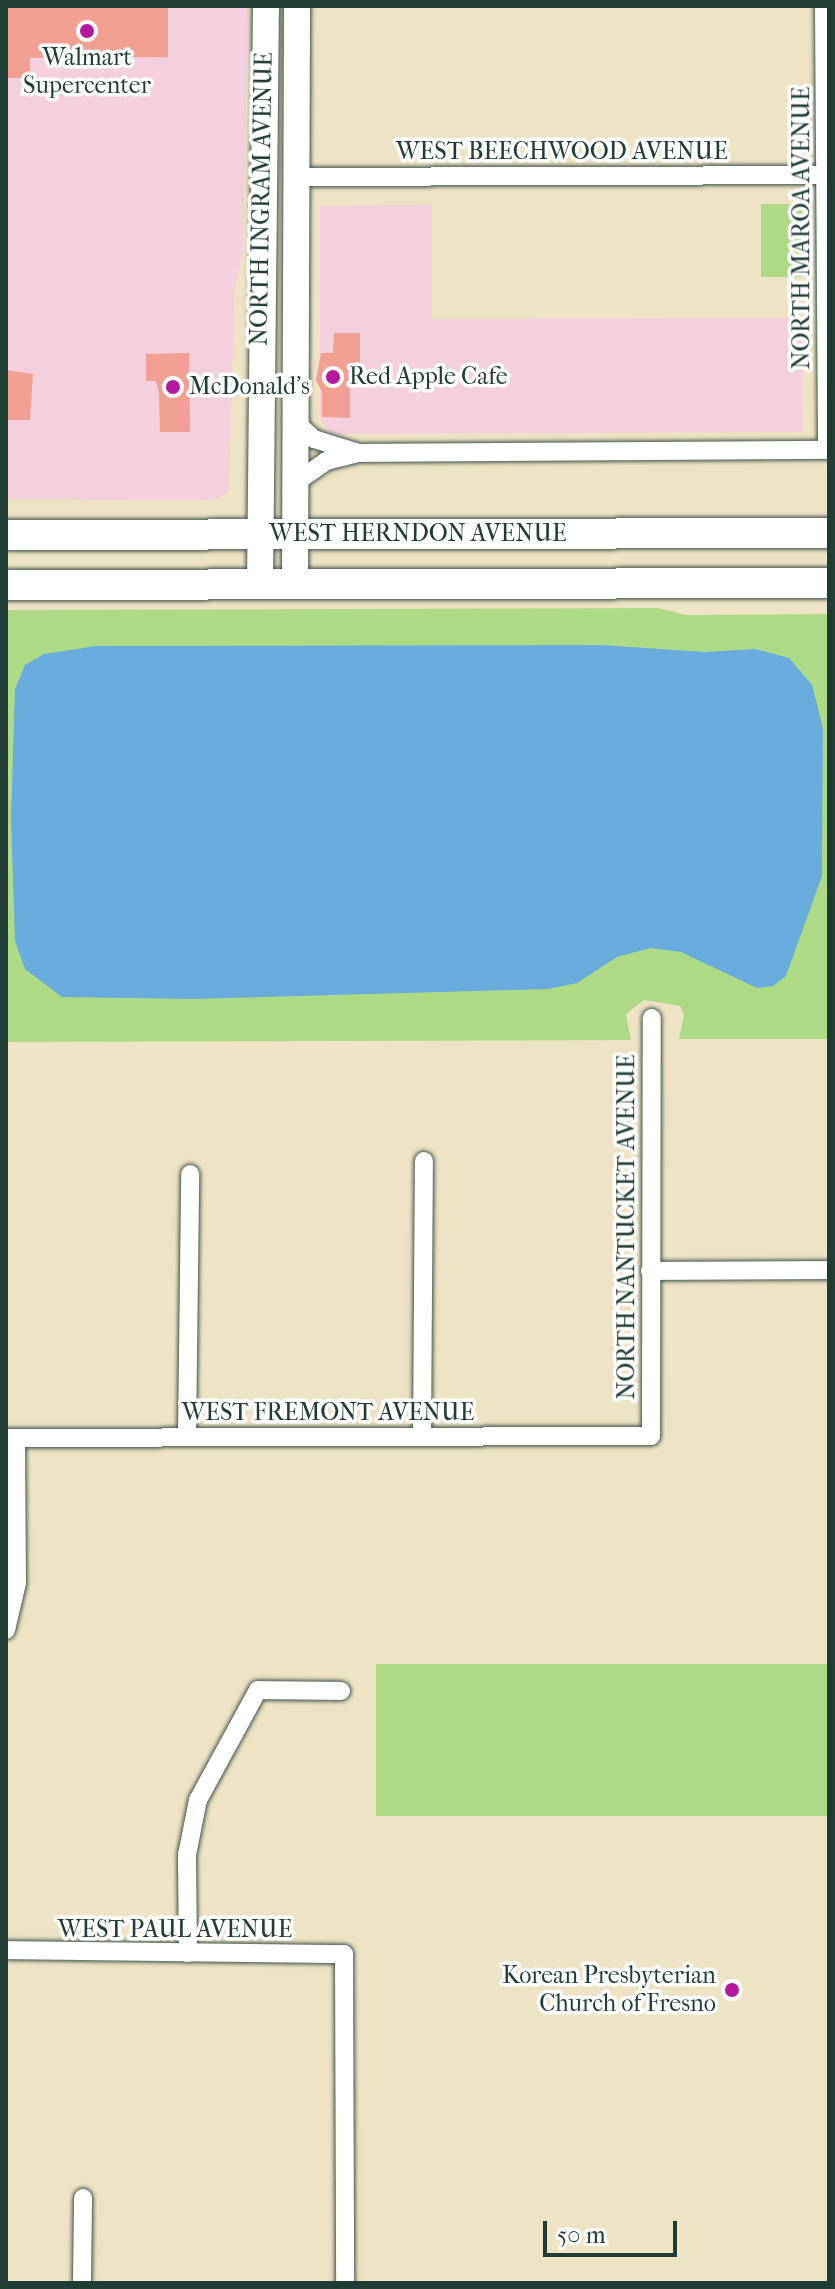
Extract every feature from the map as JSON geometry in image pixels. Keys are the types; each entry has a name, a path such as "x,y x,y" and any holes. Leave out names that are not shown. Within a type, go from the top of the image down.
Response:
{"main road":[{"name":"WEST HERNDON AVENUE","path":"6,535 829,533"},
{"name":"WEST HERNDON AVENUE","path":"6,585 829,583"}],"street":[{"name":"NORTH INGRAM AVENUE","path":"260,584 258,535 266,6"},
{"name":"NORTH INGRAM AVENUE","path":"295,583 293,288 297,6"},
{"name":"NORTH MAROA AVENUE","path":"824,6 828,450"},
{"path":"264,119 273,123 281,142 281,257 293,288"},
{"name":"WEST BEECHWOOD AVENUE","path":"295,177 827,175"},
{"path":"294,421 314,439 359,453"},
{"path":"295,483 326,461 359,453 828,450"},
{"name":"NORTH NANTUCKET AVENUE","path":"651,1436 652,1018"},
{"path":"422,1436 424,1161"},
{"path":"187,1437 190,1174"},
{"path":"650,1271 829,1270"},
{"name":"WEST FREMONT AVENUE","path":"11,1438 651,1436"},
{"path":"6,1630 17,1583 11,1438"},
{"path":"188,1953 187,1855 194,1813 205,1784 258,1690 341,1691"},
{"name":"WEST PAUL AVENUE","path":"6,1950 344,1954 345,2283"},
{"path":"82,2283 83,2198"}],"shaded area":[{"path":"6,6 248,6 243,251 234,293 229,491 215,500 6,499"},
{"path":"432,205 432,319 802,318 803,432 333,434 320,420 320,206"}],"green space":[{"path":"761,204 802,204 802,277 761,277"},
{"path":"658,608 686,615 829,614 829,1039 679,1039 684,1015 680,1006 644,1000 626,1014 631,1040 6,1042 6,610"},
{"path":"376,1664 829,1664 829,1816 376,1816"}],"water":[{"path":"600,645 705,652 755,649 789,658 812,685 823,728 822,876 786,976 773,986 757,988 681,952 650,948 617,957 577,983 548,989 193,999 62,997 25,969 15,941 11,819 15,689 25,665 44,654 96,646"}],"building":[{"name":"Walmart Supercenter","path":"6,6 168,6 168,57 30,58 30,78 6,78"},
{"name":"Red Apple Cafe","path":"334,333 360,333 360,374 350,374 350,418 322,417 322,392 316,380 321,353 333,353"},
{"name":"McDonald's","path":"189,353 190,432 160,432 159,393 156,381 146,381 146,354"},
{"path":"6,370 33,374 30,420 6,420"}],"place":[{"name":"Walmart Supercenter","path":"87,31"},
{"name":"Red Apple Cafe","path":"333,377"},
{"name":"McDonald's","path":"173,387"},
{"name":"Korean Presbyterian Church of Fresno","path":"732,1990"}]}
